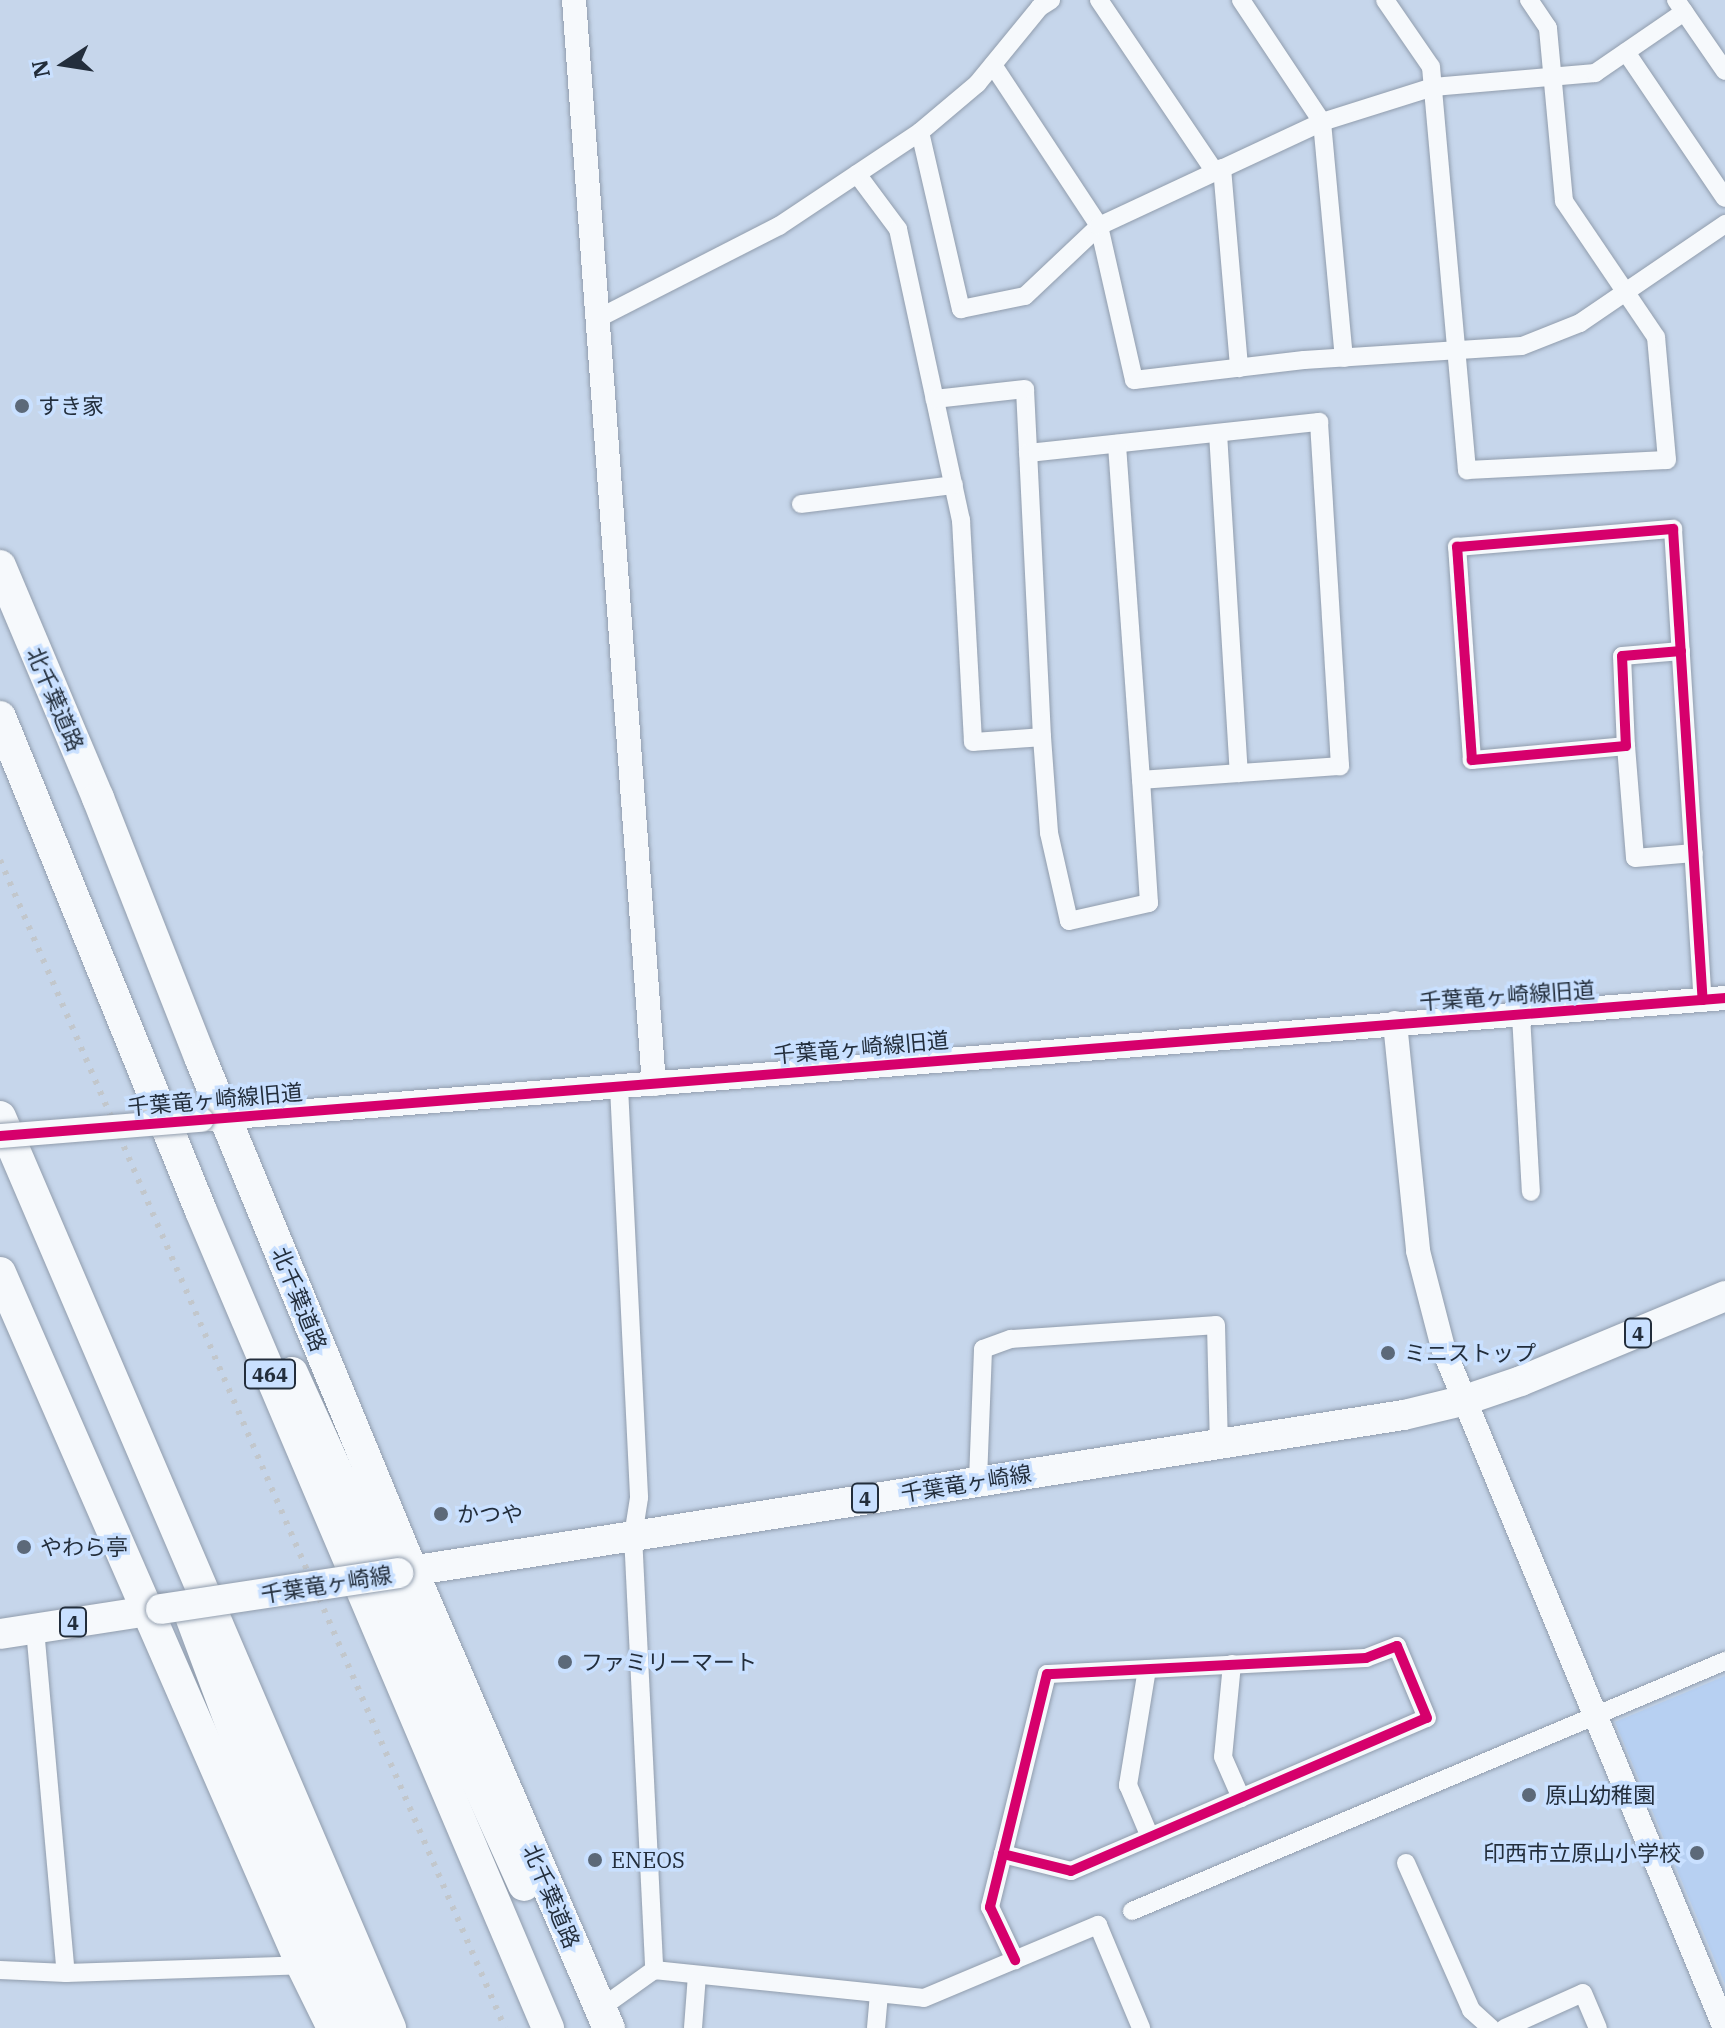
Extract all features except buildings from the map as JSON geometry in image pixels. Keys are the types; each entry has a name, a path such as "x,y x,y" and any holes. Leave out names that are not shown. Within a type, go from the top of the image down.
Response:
{"highway":[{"name":"北千葉道路","path":"0,566 98,798 213,1119 405,1572 601,2021"},
{"name":"464","path":"0,717 201,1211 548,2028"},
{"path":"0,1117 390,2028"},
{"path":"201,1211 245,1274 345,1484 534,1909 601,2021"},
{"path":"0,1273 154,1610 302,1965 333,2028"},
{"path":"73,1287 88,1337 256,1790 365,2028"}],"main road":[{"name":"千葉竜ヶ崎線","path":"0,1634 1367,1422 1462,1401 1521,1381 1725,1296"}],"street":[{"path":"574,0 654,1084"},
{"path":"599,318 779,226 920,132 977,84 1040,7 1051,0"},
{"path":"1099,0 1218,170 1239,368"},
{"path":"1241,0 1322,122 1344,358"},
{"path":"1385,0 1431,67 1467,470 1667,460 1656,337 1564,201 1548,28 1529,0"},
{"path":"920,132 961,309 1025,296 1099,226 1322,122 1433,87 1595,73 1626,52 1680,6 1725,71"},
{"path":"1626,52 1725,198"},
{"path":"993,65 1099,226 1134,380 1344,358 1507,348 1540,340 1580,323 1725,224"},
{"path":"857,174 898,229 954,485 961,520 973,742 1042,737"},
{"path":"935,399 1025,389 1049,833 1069,921 1149,903 1117,444"},
{"path":"1028,453 1319,422 1340,766 1141,780"},
{"path":"1218,433 1239,773"},
{"path":"801,504 954,485"},
{"path":"1626,746 1472,760 1457,547 1673,529 1694,853 1714,999"},
{"path":"1681,651 1622,656 1626,746 1635,858 1694,853"},
{"name":"千葉竜ヶ崎線旧道","path":"0,1136 1714,999"},
{"path":"1521,1015 1531,1192"},
{"path":"1395,1023 1418,1251 1429,1303 1462,1401 1725,2028"},
{"path":"601,2021 654,1970 633,1535 639,1498 619,1087"},
{"path":"978,1480 983,1349 1011,1339 1216,1325 1219,1445"},
{"path":"35,1629 66,1973"},
{"path":"1003,1854 1071,1871 1427,1718 1397,1646 1366,1658 1047,1674 990,1907 1015,1960"},
{"path":"1132,1911 1725,1661"},
{"path":"1232,1664 1223,1757 1241,1798"},
{"path":"1147,1669 1128,1785 1150,1837"},
{"path":"1406,1863 1471,2010 1491,2028"},
{"path":"654,1970 924,1998 1098,1925 1141,2028"},
{"path":"0,1970 66,1973 302,1965"},
{"path":"693,2028 697,1975"},
{"path":"1505,2028 1583,1993 1598,2028"},
{"path":"876,2028 879,1995"}],"shaded area":[{"name":"印西市立原山小学校","path":"1725,1676 1725,1984 1615,1722"}],"railway":[{"path":"0,860 505,2028"}],"cycle path":[{"path":"1681,651 1622,656 1626,746 1472,760 1457,547 1673,529 1703,1000"},
{"path":"0,1136 1725,998"},
{"path":"1003,1854 1071,1871 1427,1718 1397,1646 1366,1658 1047,1674 990,1907 1015,1960"}],"place":[{"name":"すき家","path":"22,406"},
{"name":"ミニストップ","path":"1388,1353"},
{"name":"かつや","path":"441,1514"},
{"name":"やわら亭","path":"24,1547"},
{"name":"ファミリーマート","path":"565,1662"},
{"name":"原山幼稚園","path":"1529,1795"},
{"name":"印西市立原山小学校","path":"1697,1853"},
{"name":"ENEOS","path":"595,1860"}]}
